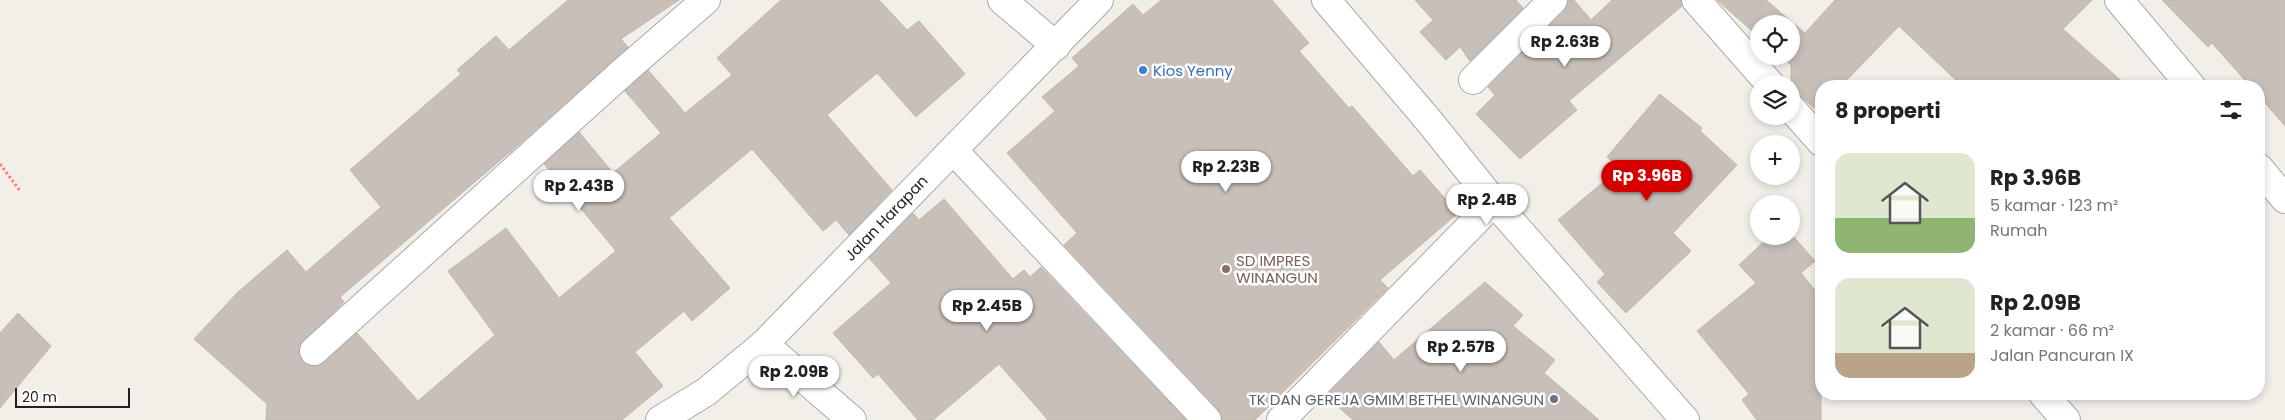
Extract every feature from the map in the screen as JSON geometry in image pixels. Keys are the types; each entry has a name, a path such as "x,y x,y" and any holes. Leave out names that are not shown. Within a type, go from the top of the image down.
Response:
{"street":[{"path":"314,351 602,91 706,0"},
{"path":"1002,0 1056,46"},
{"name":"Jalan Harapan","path":"660,420 706,392 764,344 1099,0"},
{"path":"1326,0 1429,121 1494,202 1685,420"},
{"path":"1473,80 1553,0"},
{"path":"1696,0 1762,75"},
{"path":"2119,0 2186,80"},
{"path":"1800,118 1815,135"},
{"path":"953,150 1206,420"},
{"path":"2265,175 2285,199"},
{"path":"1281,420 1494,202"},
{"path":"764,344 852,420"},
{"path":"2048,400 2066,420"}],"path":[{"path":"0,164 21,192"}],"building":[{"path":"568,0 679,0 621,39 628,47 524,140 340,297 344,302 299,346 299,355 303,362 310,366 318,366 324,363 357,333 418,401 495,335 448,271 506,228 559,298 616,251 544,164 579,132 613,173 661,133 625,91 648,70 685,113 732,75 717,58 781,0 879,0 907,30 919,21 965,74 916,117 877,73 827,115 892,190 849,235 836,220 823,231 752,149 669,218 730,288 692,321 684,311 635,352 663,386 622,420 266,420 267,404 194,339 238,292 287,250 306,272 381,207 350,170 461,74 457,70 496,36 509,50"},
{"path":"1161,0 1272,0 1309,43 1299,51 1349,108 1352,106 1413,176 1420,170 1458,213 1380,280 1388,288 1255,420 1222,420 1218,409 1064,245 1077,233 1007,153 1055,111 1042,97 1079,66 1072,58 1133,4 1143,15"},
{"path":"1415,0 1516,0 1523,8 1470,61 1460,47 1446,60 1420,32 1433,20"},
{"path":"1568,0 1574,0 1591,20 1612,0 1681,0 1682,6 1569,101 1577,110 1520,159 1476,114 1495,95 1488,87 1564,11"},
{"path":"1717,0 1766,0 1784,15 1750,15 1750,29"},
{"path":"1835,0 2092,0 2063,29 2120,80 1956,80 1899,26 1847,80 1815,80 1815,109 1800,96 1800,75 1791,75 1791,65 1800,65 1800,29 1805,33"},
{"path":"2162,0 2285,0 2285,126 2265,103 2265,80 2245,80 2212,43 2208,47"},
{"path":"1660,94 1702,128 1700,131 1737,165 1673,233 1691,251 1626,313 1597,282 1605,274 1558,220 1620,168 1607,157"},
{"path":"944,199 1013,279 1024,270 1030,277 1041,267 1186,420 1048,420 999,364 933,420 918,420 878,374 873,378 833,333 891,283 869,258 913,213 919,220"},
{"path":"1800,244 1815,261 1801,273 1815,290 1815,400 1821,400 1821,420 1757,420 1742,400 1749,394 1697,331 1756,283 1739,265 1760,245"},
{"path":"1485,282 1523,315 1513,326 1555,360 1544,373 1599,420 1353,420 1326,396 1379,342 1394,360"},
{"path":"18,313 51,346 0,408 0,333"}],"place":[{"name":"Kios Yenny","path":"1143,70"},
{"name":"SD IMPRES WINANGUN","path":"1226,269"},
{"name":"TK DAN GEREJA GMIM BETHEL WINANGUN","path":"1554,399"}]}
